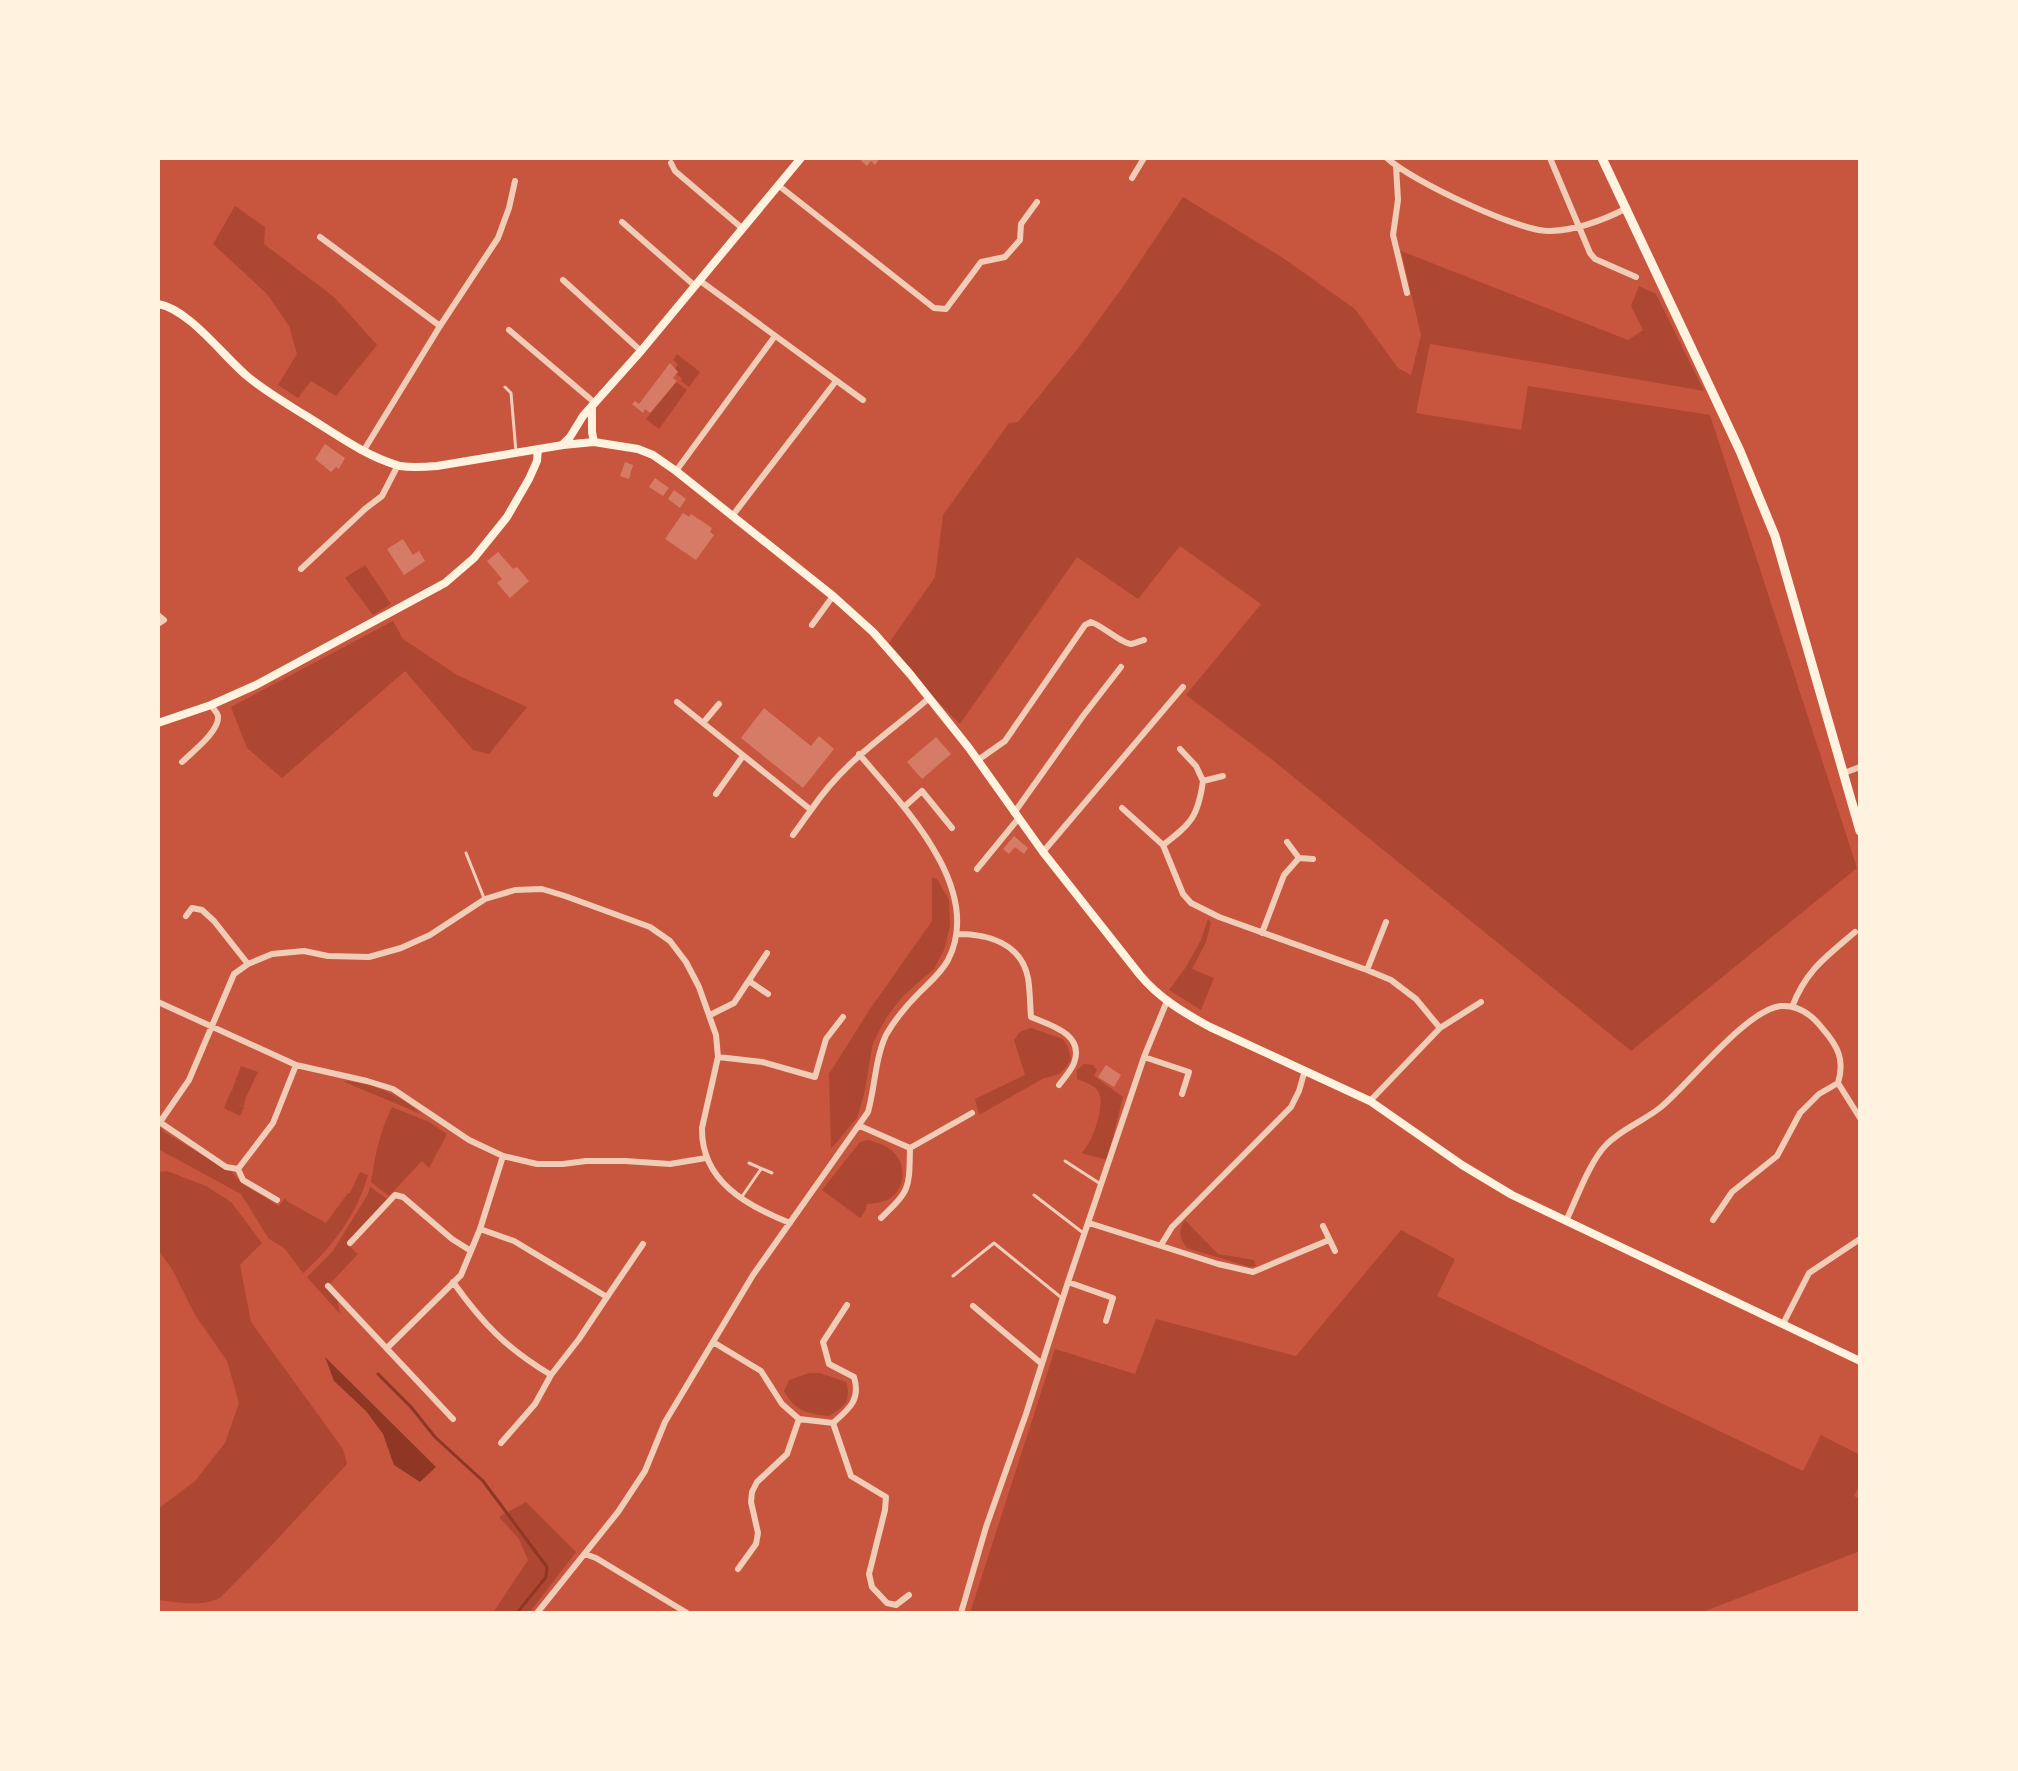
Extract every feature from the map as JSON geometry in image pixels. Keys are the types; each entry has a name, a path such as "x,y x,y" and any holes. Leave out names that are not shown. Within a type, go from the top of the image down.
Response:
{"main road":[{"path":"563,445 583,416 801,158"},
{"path":"1602,158 1740,451 1775,536 1860,831"},
{"path":"158,304 183,315 246,376 268,392 364,450 398,465 437,466 594,442 638,449 653,455 733,515 873,632 978,760 1043,852 1140,975 1167,1001 1185,1014 1370,1101 1490,1183 1860,1361"},
{"path":"594,405 594,442"},
{"path":"158,723 256,685 424,596 461,570 507,517 529,479 537,461 538,449"}],"street":[{"path":"1132,178 1144,158"},
{"path":"1387,158 1442,191 1527,227 1550,231 1580,227 1627,208"},
{"path":"1550,158 1590,253 1595,259 1636,277"},
{"path":"671,163 675,171 743,229"},
{"path":"1396,166 1398,200 1393,235 1407,293"},
{"path":"364,450 498,238 515,181"},
{"path":"778,185 934,308 946,309 981,262 1005,257 1020,240 1021,224 1037,202"},
{"path":"622,222 697,283 863,400"},
{"path":"320,237 440,326"},
{"path":"563,280 641,351"},
{"path":"509,330 594,405"},
{"path":"676,471 775,336"},
{"path":"733,515 836,381"},
{"path":"301,569 382,496 398,465"},
{"path":"812,625 833,596"},
{"path":"158,615 164,620 158,624"},
{"path":"978,760 1005,741 1085,625 1091,622 1097,624 1123,642 1132,644 1144,640"},
{"path":"977,869 1121,667"},
{"path":"1043,852 1183,687"},
{"path":"793,835 839,773 928,699"},
{"path":"677,702 811,810"},
{"path":"703,723 719,704"},
{"path":"182,762 216,726 218,717 211,705"},
{"path":"1163,845 1189,825 1201,796 1203,781 1196,766 1180,749"},
{"path":"537,1613 618,1512 645,1471 665,1422 753,1275 868,1112 880,1050 894,1021 949,959 957,934 958,914 945,870 904,807 859,754"},
{"path":"716,794 743,756"},
{"path":"1844,773 1860,767"},
{"path":"1203,781 1223,776"},
{"path":"904,807 922,791 952,828"},
{"path":"1122,808 1163,845 1183,894 1191,903 1219,917 1391,980 1416,999 1440,1028"},
{"path":"1287,842 1299,858 1313,859"},
{"path":"1262,933 1284,875 1299,858"},
{"path":"238,1169 226,1167 159,1121 189,1080 234,974 272,954 304,951 328,956 369,957 430,935 485,899 515,890 542,889 650,927 670,941 686,962 699,987 716,1035 718,1057 701,1138 706,1158 716,1176 752,1207 790,1223"},
{"path":"186,916 192,908 202,910 248,964"},
{"path":"1367,970 1386,922"},
{"path":"1792,1007 1809,973 1855,932"},
{"path":"957,934 977,935 1003,942 1019,958 1028,979 1031,1017 1062,1029 1074,1044 1076,1055 1073,1065 1059,1085"},
{"path":"710,1015 734,1003 767,953"},
{"path":"749,981 768,994"},
{"path":"961,1613 986,1527 1068,1282 1144,1057 1167,1001"},
{"path":"158,1002 296,1065 393,1089 469,1140 503,1156 537,1164 586,1161 670,1164 706,1158"},
{"path":"1370,1101 1440,1028 1481,1002"},
{"path":"1566,1221 1593,1164 1606,1145 1659,1108 1728,1039 1774,1008 1792,1007 1806,1012 1831,1038 1841,1061 1838,1083 1860,1118"},
{"path":"718,1057 762,1062 815,1077 826,1039 843,1017"},
{"path":"1144,1057 1189,1072 1182,1094"},
{"path":"238,1169 273,1123 296,1065"},
{"path":"1161,1245 1172,1227 1291,1107 1305,1070"},
{"path":"1713,1220 1732,1192 1777,1156 1800,1113 1819,1094 1838,1083"},
{"path":"910,1148 972,1113"},
{"path":"860,1126 910,1148"},
{"path":"881,1218 903,1196 909,1181 910,1148"},
{"path":"387,1348 461,1275 480,1229 503,1156"},
{"path":"238,1169 243,1180 277,1200"},
{"path":"350,1243 395,1195 403,1197 452,1239 471,1251"},
{"path":"1089,1223 1253,1272 1329,1240"},
{"path":"1323,1226 1335,1251"},
{"path":"480,1229 514,1241 607,1297"},
{"path":"1783,1324 1809,1273 1860,1239"},
{"path":"501,1443 535,1404 551,1375 643,1244"},
{"path":"453,1282 477,1316 510,1348 551,1375"},
{"path":"1068,1282 1113,1298 1106,1321"},
{"path":"328,1286 453,1419"},
{"path":"713,1342 761,1371 782,1404 799,1419 833,1423 855,1399 857,1387 854,1377 829,1364 823,1342 847,1305"},
{"path":"973,1306 1042,1364"},
{"path":"738,1569 756,1544 758,1533 751,1502 752,1492 757,1482 787,1454 799,1419"},
{"path":"833,1423 851,1476 886,1497 869,1574 872,1587 887,1603 896,1605 909,1595"},
{"path":"585,1554 687,1613"}],"lane":[{"path":"505,387 511,393 516,453"},
{"path":"466,853 485,899"},
{"path":"1065,1161 1102,1185"},
{"path":"749,1163 772,1173"},
{"path":"741,1198 761,1169"},
{"path":"1034,1195 1085,1235"},
{"path":"953,1276 994,1243 1063,1299"}],"shaded area":[{"path":"1183,197 1283,258 1355,309 1398,368 1411,375 1421,335 1401,251 1628,340 1643,330 1631,306 1639,286 1656,294 1704,391 1430,344 1416,413 1521,430 1528,386 1710,415 1857,868 1631,1051 1270,758 1186,695 1261,604 1180,546 1138,599 1077,557 960,724 889,643 935,577 943,515 1009,423 1018,422 1079,347"},
{"path":"235,206 265,227 264,244 334,297 377,345 336,396 311,381 298,398 278,385 297,354 289,326 267,294 213,244"},
{"path":"677,354 700,372 689,387 676,374 678,364 673,360"},
{"path":"676,382 687,390 659,429 646,419"},
{"path":"365,565 391,604 373,615 345,578"},
{"path":"393,621 403,639 457,675 527,707 489,754 473,750 405,671 282,778 247,748 231,707"},
{"path":"932,877 937,879 949,900 950,926 944,950 934,969 903,996 886,1018 873,1043 857,1118 831,1149 829,1074 932,921"},
{"path":"1208,919 1211,922 1206,942 1192,969 1214,978 1201,1010 1169,990 1201,940"},
{"path":"1031,1028 1063,1039 1071,1059 1060,1073 1044,1078 979,1115 975,1099 1025,1075 1014,1040 1020,1032"},
{"path":"1084,1064 1093,1065 1097,1070 1094,1076 1123,1097 1107,1160 1081,1153 1093,1134 1100,1107 1097,1090 1077,1079 1077,1070"},
{"path":"241,1066 258,1072 244,1106 236,1104 244,1107 240,1116 224,1108"},
{"path":"342,1081 384,1091 421,1114"},
{"path":"392,1107 429,1122 447,1134 429,1168 422,1161 389,1196 371,1182 381,1135"},
{"path":"158,1125 164,1132 232,1172 241,1183 279,1206 285,1198 326,1223 350,1193 360,1172 368,1175 358,1202 343,1228 303,1273 284,1248 269,1239 241,1194 158,1149"},
{"path":"867,1140 883,1145 896,1155 902,1167 902,1180 893,1196 882,1202 867,1204 860,1218 822,1190 860,1142"},
{"path":"167,1171 206,1186 231,1202 262,1243 240,1265 251,1322 343,1449 347,1464 221,1597 198,1603 158,1600 158,1509 195,1481 225,1443 239,1403 227,1361 195,1315 172,1269 158,1250 158,1172"},
{"path":"370,1187 389,1200 348,1245 358,1254 328,1286 337,1298 340,1314 307,1277 333,1251"},
{"path":"1185,1220 1218,1254 1254,1260 1256,1266 1250,1267 1187,1248 1180,1234"},
{"path":"1401,1230 1455,1259 1437,1296 1803,1471 1821,1435 1860,1455 1860,1484 1854,1496 1860,1499 1860,1551 1700,1613 970,1613 1055,1349 1135,1374 1156,1319 1296,1356"},
{"path":"325,1357 436,1467 420,1482 394,1465 383,1434 366,1411 334,1381"},
{"path":"809,1373 820,1373 846,1382 847,1399 839,1410 829,1416 814,1414 793,1403 784,1391 789,1380"},
{"path":"526,1502 576,1552 529,1613 493,1613 528,1560 519,1539 499,1517"}],"building":[{"path":"863,158 880,158 875,165 871,161 867,166 861,161"},
{"path":"670,363 678,372 673,378 677,381 650,413 645,409 643,413 632,404 635,401 639,404"},
{"path":"325,444 345,458 339,469 336,467 331,472 315,459"},
{"path":"625,462 633,465 629,479 620,476"},
{"path":"655,478 669,488 663,496 649,487"},
{"path":"674,490 686,499 680,508 668,499"},
{"path":"683,513 689,517 691,514 712,528 710,532 714,535 696,560 665,539"},
{"path":"403,539 413,555 419,551 425,561 404,575 387,549"},
{"path":"498,552 529,581 510,598 497,583 502,579 487,561"},
{"path":"764,708 811,746 819,736 834,749 803,788 741,738"},
{"path":"936,737 951,754 922,779 907,762"},
{"path":"1014,836 1028,848 1024,854 1015,847 1009,854 1003,849"},
{"path":"1106,1065 1121,1075 1114,1087 1098,1077"}],"waterway":[{"path":"378,1374 435,1437 483,1481 547,1567 546,1577 517,1613"}]}
